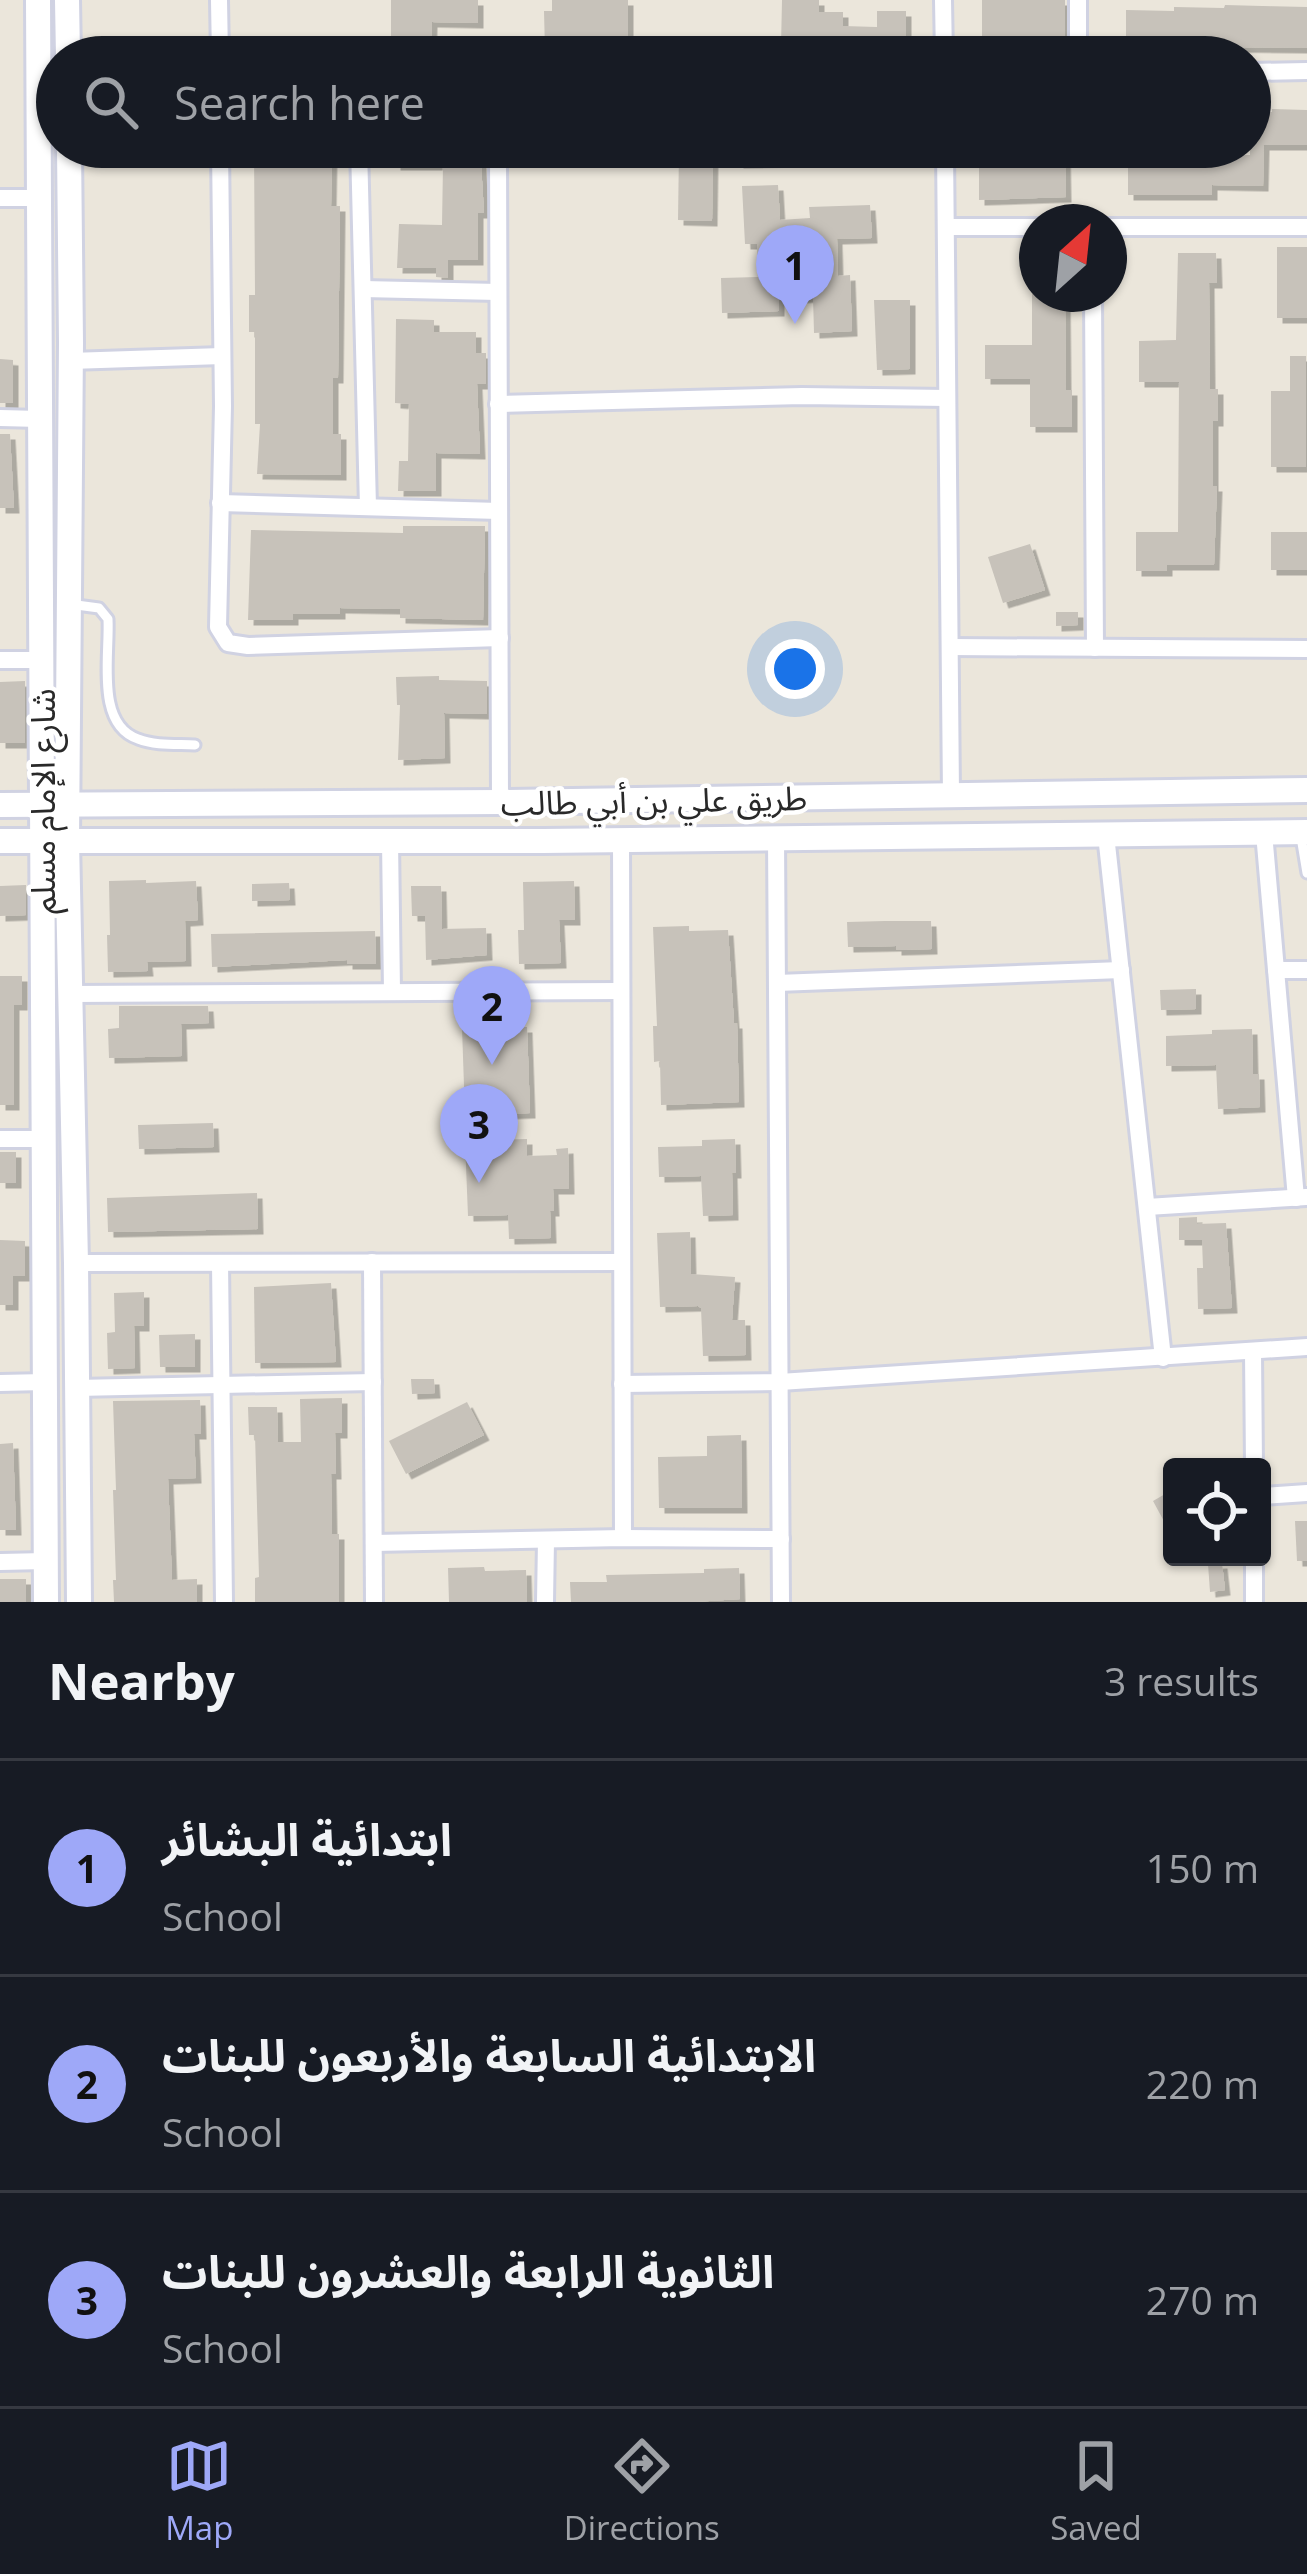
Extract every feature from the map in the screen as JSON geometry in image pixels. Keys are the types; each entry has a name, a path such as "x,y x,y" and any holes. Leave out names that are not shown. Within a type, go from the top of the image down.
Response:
{"main road":[{"name":"شارع الإمام مسلم","path":"38,0 38,36"},
{"path":"67,0 68,36"},
{"name":"شارع الإمام مسلم","path":"39,168 42,660 55,805"},
{"name":"شارع الإمام مسلم","path":"46,1602 42,1139 55,805 69,604 69,168"},
{"name":"طريق علي بن أبي طالب","path":"0,805 1307,790"},
{"name":"طريق علي بن أبي طالب","path":"0,841 1304,832"},
{"name":"شارع الإمام مسلم","path":"54,841 71,994 79,1602"}],"street":[{"path":"219,0 220,36"},
{"path":"943,0 944,36"},
{"path":"1078,0 1078,36"},
{"path":"1271,72 1307,71"},
{"path":"220,168 218,627 228,643 248,646 500,638"},
{"path":"360,168 368,507"},
{"path":"498,168 500,802"},
{"path":"945,168 951,796"},
{"path":"0,198 39,197"},
{"path":"946,227 1019,227"},
{"path":"1127,227 1307,227"},
{"path":"363,289 498,292"},
{"path":"1093,312 1095,648"},
{"path":"70,361 222,356"},
{"path":"498,404 802,396 947,398"},
{"path":"0,418 40,419"},
{"path":"220,503 499,511"},
{"path":"950,647 1307,649"},
{"path":"0,660 42,660"},
{"path":"1147,1207 1302,1198 1264,833"},
{"path":"1106,835 1163,1358"},
{"path":"776,838 781,1602"},
{"path":"391,840 392,992"},
{"path":"621,840 623,1538"},
{"path":"777,983 1121,970"},
{"path":"1276,970 1307,970"},
{"path":"71,994 621,991"},
{"path":"0,1139 42,1139"},
{"path":"372,1262 374,1602"},
{"path":"76,1263 622,1262"},
{"path":"220,1263 224,1602"},
{"path":"622,1384 779,1382 1307,1347"},
{"path":"1253,1352 1254,1458"},
{"path":"0,1383 44,1382"},
{"path":"76,1388 373,1382"},
{"path":"1271,1495 1307,1493"},
{"path":"374,1544 781,1539"},
{"path":"545,1602 546,1540"},
{"path":"0,1562 46,1561"},
{"path":"1254,1566 1254,1602"}],"lane":[{"path":"69,604 99,608 108,620 110,711 121,730 138,740 195,745"},
{"path":"1304,832 1307,873"}],"building":[{"path":"391,0 478,0 478,23 432,22 432,36 391,36"},
{"path":"552,0 628,0 628,36 545,36 544,11 552,11"},
{"path":"782,0 819,0 819,12 843,12 843,26 877,27 877,11 906,11 906,36 781,36"},
{"path":"982,0 1065,0 1065,36 982,36"},
{"path":"1307,7 1307,48 1271,48 1271,36 1126,36 1126,10"},
{"path":"1307,110 1307,145 1271,145 1272,112"},
{"path":"254,168 332,168 331,206 340,206 333,434 341,434 341,475 257,474 260,424 255,424 255,332 249,332 249,295 255,295"},
{"path":"443,168 481,168 484,213 478,213 478,260 448,260 448,278 436,277 436,268 397,268 399,224 442,225"},
{"path":"679,168 713,168 712,221 678,220"},
{"path":"979,168 1065,168 1066,197 979,200"},
{"path":"1128,168 1263,168 1263,186 1212,185 1212,195 1128,195"},
{"path":"778,185 780,220 810,218 809,207 870,205 872,238 837,239 838,276 850,275 852,331 814,333 813,297 779,299 779,311 722,313 721,278 758,277 757,244 745,244 742,186"},
{"path":"1277,247 1307,247 1307,318 1277,318"},
{"path":"1178,253 1216,253 1217,283 1209,283 1210,389 1218,389 1218,421 1213,421 1214,565 1167,565 1167,571 1136,571 1136,532 1178,532 1179,382 1139,382 1139,341 1176,340"},
{"path":"874,300 910,300 910,369 877,370"},
{"path":"1032,312 1065,312 1066,390 1072,390 1072,427 1030,427 1030,379 985,379 985,345 1032,345"},
{"path":"396,319 434,320 434,332 476,332 476,353 486,353 486,384 477,384 480,454 436,453 436,491 398,491 399,461 408,461 409,404 395,403"},
{"path":"1290,356 1306,356 1306,467 1271,467 1271,391 1290,391"},
{"path":"0,359 13,360 13,403 0,403"},
{"path":"0,434 10,434 14,508 0,508"},
{"path":"403,526 485,526 483,620 400,618 400,609 340,608 340,614 248,620 251,530 403,533"},
{"path":"1271,532 1307,532 1307,570 1271,570"},
{"path":"1030,544 1045,590 1003,603 988,557"},
{"path":"1056,612 1078,612 1078,625 1056,626"},
{"path":"439,676 439,680 487,681 487,714 444,713 445,758 398,760 396,677"},
{"path":"25,681 25,743 0,743 0,682"},
{"path":"109,881 196,881 198,920 185,921 186,961 147,962 148,971 108,972"},
{"path":"574,881 575,920 559,920 561,963 519,964 523,882"},
{"path":"289,883 290,900 252,901 252,884"},
{"path":"26,885 26,915 0,916 0,886"},
{"path":"411,886 441,886 442,929 486,928 487,955 426,960 425,916 412,916"},
{"path":"931,921 932,949 848,947 847,922"},
{"path":"689,926 689,931 728,930 739,1102 661,1105 660,1061 654,1062 653,927"},
{"path":"375,931 376,964 347,964 347,960 212,967 211,934"},
{"path":"0,976 22,976 22,1005 14,1005 14,1105 0,1105"},
{"path":"1196,989 1196,1009 1161,1010 1160,990"},
{"path":"119,1006 208,1006 209,1023 181,1024 182,1056 109,1058 108,1029 119,1028"},
{"path":"527,1027 530,1113 465,1115 462,1028"},
{"path":"1252,1029 1260,1107 1218,1109 1216,1065 1166,1066 1166,1036"},
{"path":"213,1123 214,1147 139,1149 138,1125"},
{"path":"527,1139 527,1156 557,1155 556,1149 568,1148 569,1189 553,1189 551,1238 509,1239 508,1215 468,1216 465,1141"},
{"path":"735,1139 733,1215 703,1216 701,1176 659,1177 658,1147"},
{"path":"0,1152 16,1152 16,1183 0,1183"},
{"path":"257,1193 258,1229 108,1232 107,1198"},
{"path":"1197,1217 1197,1224 1226,1223 1232,1308 1198,1309 1202,1240 1179,1240 1179,1218"},
{"path":"690,1232 691,1274 735,1277 732,1320 745,1320 746,1355 703,1356 701,1308 660,1307 657,1233"},
{"path":"0,1240 25,1241 25,1276 13,1276 13,1305 0,1305"},
{"path":"331,1283 336,1362 255,1363 254,1287"},
{"path":"144,1292 144,1326 134,1326 135,1368 108,1369 107,1333 115,1332 114,1293"},
{"path":"195,1334 195,1367 160,1367 159,1335"},
{"path":"411,1379 434,1379 435,1393 412,1394"},
{"path":"342,1398 342,1433 335,1433 336,1474 331,1474 332,1534 339,1534 339,1602 255,1602 255,1578 259,1577 255,1435 249,1435 248,1407 277,1407 278,1442 301,1442 300,1399"},
{"path":"200,1400 201,1434 194,1434 196,1478 168,1479 172,1580 197,1579 197,1602 114,1602 113,1401"},
{"path":"467,1402 484,1435 406,1474 389,1441"},
{"path":"741,1435 742,1508 659,1508 658,1457 707,1456 707,1436"},
{"path":"13,1443 16,1530 0,1530 0,1444"},
{"path":"1163,1495 1163,1519 1153,1501"},
{"path":"1295,1521 1307,1521 1307,1561 1297,1561"},
{"path":"1208,1566 1222,1566 1225,1590 1210,1592"},
{"path":"484,1567 485,1571 526,1570 527,1602 449,1602 448,1568"},
{"path":"739,1568 740,1599 571,1602 570,1582 607,1582 606,1575"},
{"path":"0,1579 26,1579 26,1602 0,1602"}],"place":[{"name":"ابتدائية البشائر","path":"795,324"},
{"name":"الابتدائية السابعة والأربعون للبنات","path":"492,1065"},
{"name":"الثانوية الرابعة والعشرون للبنات","path":"479,1183"}]}
